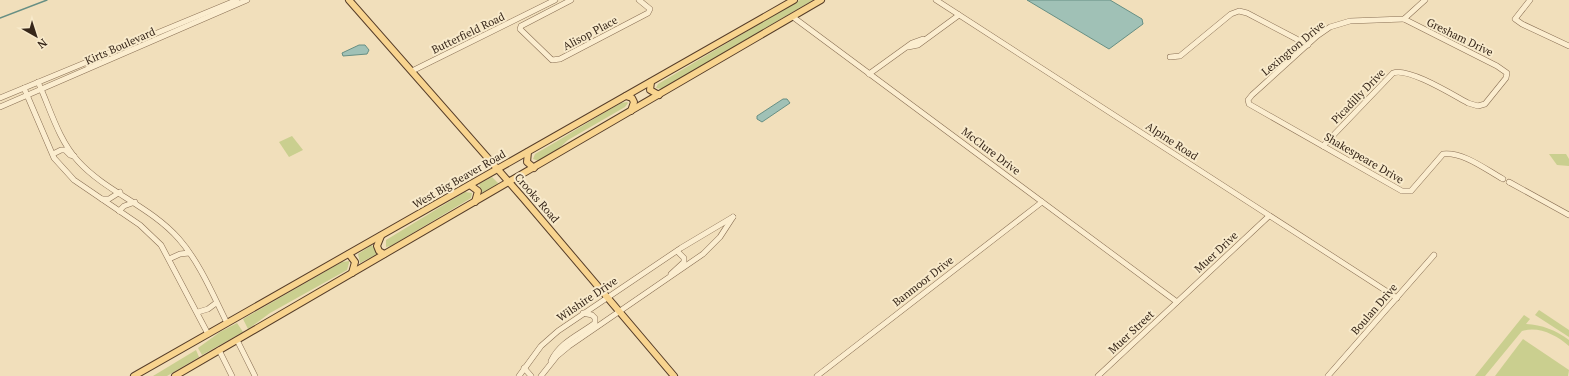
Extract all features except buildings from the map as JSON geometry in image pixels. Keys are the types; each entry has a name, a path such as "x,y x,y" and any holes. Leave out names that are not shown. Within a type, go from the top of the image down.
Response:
{"main road":[{"name":"Crooks Road","path":"349,0 509,182 674,376"},
{"name":"West Big Beaver Road","path":"134,376 794,0"},
{"path":"175,376 631,112 821,0"},
{"path":"651,82 650,90 659,95"},
{"path":"626,96 632,98 634,102 631,112"},
{"path":"528,152 527,162 534,168"},
{"path":"470,185 478,191 475,202"},
{"path":"381,236 377,246 379,251 384,254"},
{"path":"349,254 355,259 356,263 352,273"}],"street":[{"name":"Kirts Boulevard","path":"1,98 236,0"},
{"name":"Kirts Boulevard","path":"1,106 42,90 247,0"},
{"name":"Butterfield Road","path":"412,71 555,0"},
{"name":"Alisop Place","path":"571,0 520,26 520,29 552,60 560,59 648,13 650,9 639,0"},
{"name":"Alpine Road","path":"936,0 1397,298"},
{"path":"1404,19 1425,0"},
{"path":"1530,0 1515,19 1522,24 1569,46"},
{"path":"1170,57 1180,56 1232,14 1239,11 1250,14 1308,45"},
{"path":"869,74 908,47 916,46 923,39 959,15"},
{"name":"McClure Drive","path":"793,17 1176,302"},
{"name":"Lexington Drive","path":"1249,104 1248,100 1252,95 1323,31 1339,24 1359,20 1404,19"},
{"name":"Gresham Drive","path":"1404,19 1507,73"},
{"path":"176,25 178,26 177,31"},
{"path":"122,55 119,54 119,51 124,47"},
{"name":"Picadilly Drive","path":"1323,146 1393,73 1398,71 1409,73 1468,103 1478,106 1485,104 1506,78 1507,73"},
{"path":"38,82 74,156 90,172 162,221 178,238 189,253 227,323"},
{"path":"24,88 53,154 65,171 74,180 140,225 156,240 169,259 198,312 208,334"},
{"path":"1,98 6,100 1,106"},
{"name":"Shakespeare Drive","path":"1249,104 1390,185 1406,192 1413,189 1443,154 1446,153 1460,156 1502,179"},
{"path":"53,154 61,150 65,150 70,155 74,156"},
{"path":"1509,182 1569,215"},
{"path":"102,199 109,199 120,192"},
{"path":"118,211 124,206 135,202"},
{"name":"Banmoor Drive","path":"817,376 1042,202"},
{"name":"Muer Drive","path":"1176,302 1269,216"},
{"name":"Wilshire Drive","path":"519,376 545,342 583,313 677,251 733,217 729,226 719,239 693,261 569,346 549,365 541,376"},
{"path":"710,230 718,235 719,239"},
{"name":"Wilshire Drive","path":"668,278 674,270 684,262 684,258 677,251"},
{"path":"169,259 180,254 189,253"},
{"name":"Boulan Drive","path":"1328,376 1434,255"},
{"name":"Muer Street","path":"1098,376 1176,302"},
{"path":"198,312 208,309 216,303"},
{"path":"549,365 556,352 595,323 594,316 588,313 583,313"},
{"path":"237,340 256,376"},
{"path":"219,350 232,376"},
{"path":"524,368 531,376"}],"green space":[{"path":"800,0 813,0 662,89 656,88 658,84"},
{"path":"621,103 628,103 625,107 568,140 556,151 539,161 533,159 535,154"},
{"path":"292,136 303,150 289,157 279,142"},
{"path":"1549,154 1566,154 1569,159 1569,166 1557,165"},
{"path":"492,177 499,184 482,193 479,184"},
{"path":"465,192 472,193 471,198 391,246 386,247 386,240"},
{"path":"372,245 377,254 360,263 358,254"},
{"path":"349,261 347,270 270,313 248,329 243,319 342,262"},
{"path":"1539,310 1569,330 1569,337 1535,315"},
{"path":"1524,315 1530,319 1526,324 1543,327 1559,333 1569,340 1569,346 1559,338 1547,332 1535,330 1522,331 1485,376 1475,376"},
{"path":"237,323 243,332 202,355 198,348 220,332"},
{"path":"1523,339 1569,370 1568,376 1495,376"},
{"path":"196,350 199,357 167,376 153,376"}],"water":[{"path":"1027,0 1110,0 1142,19 1143,24 1109,49"},
{"path":"359,45 365,45 369,50 367,54 343,56 342,53"},
{"path":"783,99 787,99 790,103 762,122 757,119 757,116"}],"waterway":[{"path":"0,18 47,0"}]}
